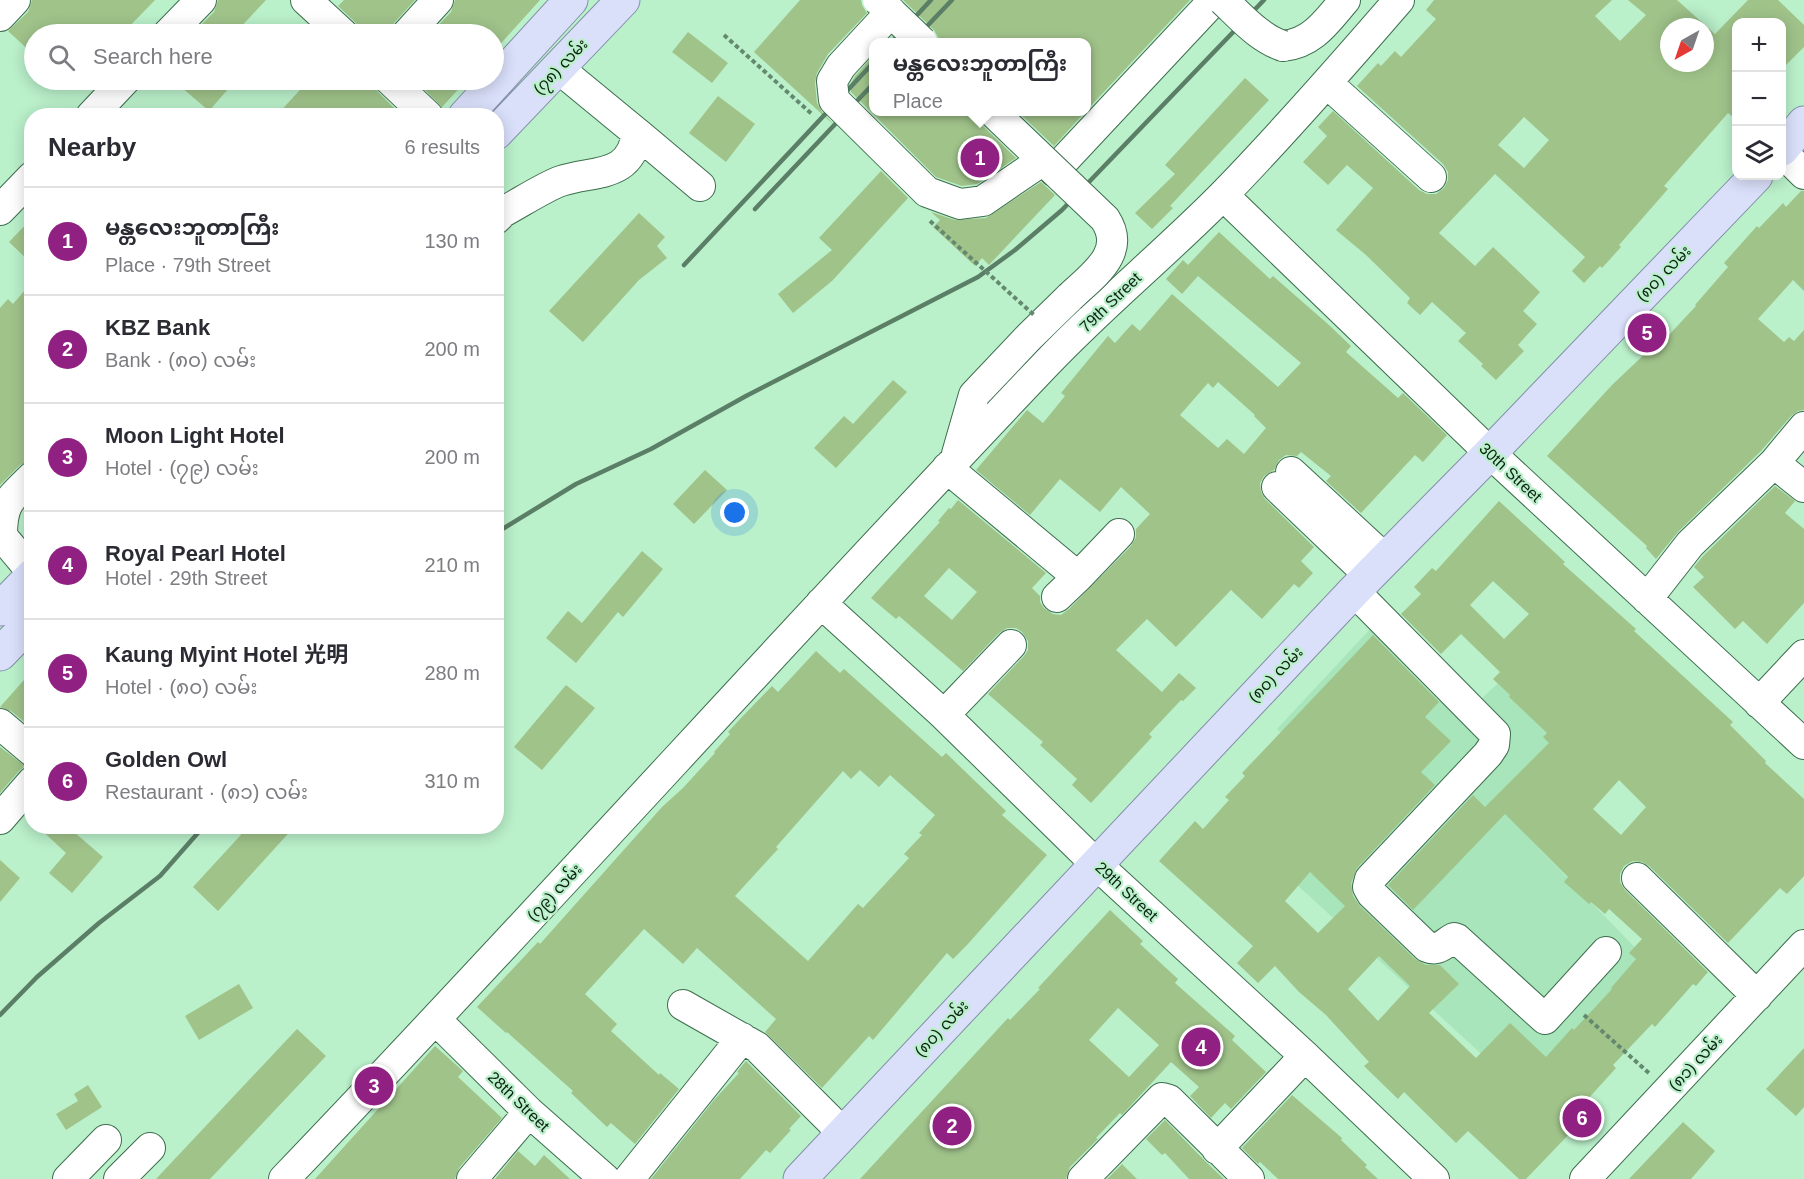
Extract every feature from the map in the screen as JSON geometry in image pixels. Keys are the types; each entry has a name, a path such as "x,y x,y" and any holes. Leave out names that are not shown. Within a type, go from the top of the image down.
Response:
{"main road":[{"path":"504,73 571,0"},
{"name":"(၇၈) လမ်း","path":"504,125 623,0"},
{"path":"472,108 489,90"},
{"path":"1786,146 1804,123"},
{"name":"(၈၀) လမ်း","path":"800,1179 1095,863 1369,575 1490,453 1752,180"},
{"path":"10,626 24,593"}],"street":[{"path":"0,16 15,0"},
{"path":"178,24 201,0"},
{"path":"306,0 332,24"},
{"path":"416,24 438,0"},
{"path":"638,0 598,36 568,58 637,133 700,186"},
{"path":"918,38 884,6 831,81 834,100 927,192 960,204 983,201 1048,165 1214,0"},
{"path":"1223,0 1260,34 1283,46 1305,41 1317,32 1345,0"},
{"name":"79th Street","path":"821,603 1051,358 1223,195 1327,83 1399,0"},
{"path":"1327,83 1431,177"},
{"path":"99,108 116,90"},
{"path":"401,90 420,108"},
{"path":"998,116 1105,219 1111,228 1112,250 1107,259 974,395 951,465 1078,577"},
{"path":"504,211 561,181 600,174 628,159 636,145 637,133"},
{"path":"1786,155 1804,174"},
{"path":"0,210 24,185"},
{"name":"30th Street","path":"1223,195 1490,453 1804,744"},
{"path":"1647,599 1690,544 1773,463 1804,427"},
{"path":"1773,463 1804,487"},
{"path":"1284,480 1369,575 1495,734 1494,745 1488,754 1370,879 1368,887 1371,894 1427,947 1438,948 1451,939 1456,939 1545,1019 1606,952"},
{"path":"24,485 6,503 2,518 2,537 24,564"},
{"path":"1057,597 1119,534"},
{"name":"29th Street","path":"821,603 944,715 1095,863 1305,1056 1434,1179"},
{"name":"(၇၉) လမ်း","path":"284,1179 436,1020 821,603"},
{"path":"944,715 1011,645"},
{"path":"1759,703 1804,655"},
{"path":"0,724 24,744"},
{"path":"0,819 24,791"},
{"path":"1637,878 1757,996"},
{"name":"(၈၁) လမ်း","path":"1585,1179 1804,945"},
{"path":"684,1005 757,1047 843,1133"},
{"name":"28th Street","path":"436,1020 529,1112 605,1179"},
{"path":"629,1179 742,1038"},
{"path":"1217,1149 1305,1056"},
{"path":"1083,1179 1162,1098 1169,1100 1249,1179"},
{"path":"472,1179 529,1112"},
{"path":"68,1179 106,1140"},
{"path":"119,1179 150,1148"}],"path":[{"path":"1564,998 1668,1090"}],"shaded area":[{"path":"1387,611 1478,702 1543,641 1623,718 1526,835 1648,961 1525,1094 1294,882 1363,804 1277,729"}],"building":[{"path":"32,0 155,0 132,24 24,24 24,46 8,31 28,12"},
{"path":"218,0 266,0 243,24 202,24 214,12"},
{"path":"344,0 415,0 394,24 356,24 338,6"},
{"path":"455,0 540,0 504,40 504,24 440,24 451,12"},
{"path":"800,0 861,0 867,13 828,54 817,73 815,83 817,103 836,127 754,52"},
{"path":"903,0 1190,0 1091,106 1091,38 938,38 934,30"},
{"path":"1434,0 1612,0 1595,16 1620,41 1646,15 1628,0 1677,0 1697,18 1660,18 1660,72 1714,72 1714,33 1748,0 1778,0 1804,25 1804,47 1786,65 1786,18 1732,18 1732,116 1728,113 1664,186 1668,189 1619,245 1621,247 1602,268 1600,266 1584,283 1572,271 1585,257 1495,174 1439,233 1475,266 1493,247 1540,292 1523,311 1537,324 1518,345 1524,351 1496,380 1481,366 1483,364 1458,341 1466,333 1432,302 1420,315 1407,303 1410,298 1366,255 1336,230 1373,188 1347,165 1328,185 1303,162 1327,136 1318,127 1333,111 1419,190 1427,194 1436,194 1444,188 1448,180 1448,172 1443,164 1357,86 1378,63 1381,66 1395,51 1401,57 1436,19 1426,10","holes":["1524,117 1549,140 1524,168 1498,145"]},
{"path":"688,32 728,63 712,83 672,52"},
{"path":"869,60 869,110 851,92 850,85"},
{"path":"1245,78 1269,100 1170,206 1173,208 1152,229 1135,213 1175,174 1165,165"},
{"path":"185,90 227,90 212,108 206,108"},
{"path":"300,90 377,90 394,108 283,108"},
{"path":"425,90 458,90 442,107"},
{"path":"718,96 755,124 726,162 689,133"},
{"path":"875,116 977,116 981,124 1016,158 977,184 962,186 936,177"},
{"path":"1022,116 1081,116 1054,146"},
{"path":"881,171 908,198 832,281 793,313 778,294 832,250 819,238"},
{"path":"1041,182 1055,195 989,265 982,258 975,266 933,227 940,220 931,212 955,220 986,218"},
{"path":"1801,191 1804,191 1804,291 1793,280 1758,319 1784,342 1789,337 1794,341 1804,330 1804,410 1791,416 1761,451 1678,532 1656,559 1646,548 1647,546 1547,456 1612,385 1650,349 1653,352 1696,306 1728,267 1724,263 1757,226 1759,228 1783,203 1786,207"},
{"path":"639,213 665,237 657,246 667,258 639,280 583,342 549,311"},
{"path":"24,226 24,256 9,242"},
{"path":"1219,232 1270,279 1273,276 1329,325 1351,346 1346,352 1398,398 1403,393 1447,435 1423,462 1415,455 1361,513 1326,481 1331,476 1301,452 1297,456 1286,455 1279,460 1274,470 1264,476 1260,483 1261,492 1265,499 1314,547 1301,561 1313,573 1299,588 1294,584 1262,619 1231,590 1176,647 1147,619 1116,650 1162,692 1179,673 1196,688 1183,701 1181,700 1149,734 1152,737 1091,803 1072,785 1077,779 1040,745 1043,742 988,694 1028,650 1028,641 1022,632 1016,628 1007,628 999,633 963,671 899,616 896,619 871,598 958,500 1046,573 1032,588 1040,596 1040,602 1044,608 1053,614 1061,615 1069,609 1131,546 1136,537 1136,529 1150,514 1121,487 1100,512 1060,479 1030,515 976,470 1027,410 1043,423 1065,396 1061,393 1108,336 1115,343 1132,324 1140,331 1172,294 1278,387 1301,363 1198,276 1182,294 1166,279 1183,260 1188,265","holes":["1218,382 1266,428 1244,454 1227,439 1218,448 1180,415 1208,383 1213,388","949,568 977,592 952,620 924,596"]},
{"path":"24,291 24,463 0,485 0,308 8,299 13,304"},
{"path":"893,380 907,392 836,468 814,448 844,416 853,424"},
{"path":"705,470 727,490 694,524 673,504"},
{"path":"1775,486 1795,501 1785,513 1804,529 1804,603 1767,644 1743,621 1735,629 1693,587 1704,577 1694,567"},
{"path":"1499,501 1565,562 1563,564 1636,629 1634,631 1733,722 1730,725 1766,761 1765,763 1804,799 1804,876 1787,894 1780,888 1728,943 1649,866 1633,861 1624,866 1620,874 1620,882 1625,890 1708,972 1696,986 1693,984 1655,1027 1652,1024 1613,1065 1616,1068 1587,1100 1595,1107 1526,1179 1519,1179 1468,1131 1456,1143 1404,1092 1398,1099 1364,1066 1369,1062 1326,1015 1299,992 1275,966 1258,983 1237,963 1253,946 1159,861 1195,821 1203,829 1229,800 1225,797 1245,776 1242,773 1373,635 1439,702 1425,717 1451,741 1421,772 1435,785 1357,868 1351,883 1353,896 1360,906 1415,959 1426,965 1440,965 1459,984 1429,1013 1476,1058 1510,1023 1546,1057 1572,1028 1574,1030 1636,959 1629,953 1642,939 1609,909 1605,914 1591,902 1589,904 1564,882 1568,877 1505,814 1413,910 1388,885 1473,795 1485,807 1549,743 1543,737 1547,733 1493,679 1500,672 1461,634 1441,654 1401,614 1421,594 1414,587 1432,568 1436,571","holes":["1493,581 1529,614 1504,639 1470,605","1619,780 1646,807 1621,835 1593,809","1310,872 1345,906 1318,933 1285,901","1379,956 1410,986 1378,1021 1348,989"]},
{"path":"642,551 663,569 623,617 618,612 576,663 546,638 568,611 582,623"},
{"path":"816,651 840,673 844,669 942,757 946,753 1006,811 1002,815 1047,855 967,945 953,959 947,953 873,1040 869,1036 822,1088 765,1032 776,1019 697,948 683,964 644,929 585,994 617,1024 611,1031 659,1075 660,1073 679,1089 635,1144 611,1123 607,1127 571,1093 573,1091 477,1007 538,942 540,944 662,807 715,753 730,734 728,732 740,719 772,686 778,692","holes":["860,770 879,787 890,775 935,815 919,833 922,835 904,854 909,858 863,908 858,904 808,961 735,896 778,849 776,847 843,771 851,779"]},
{"path":"24,680 24,722 11,711 0,707"},
{"path":"566,685 595,708 542,770 514,747"},
{"path":"0,747 24,767 0,793"},
{"path":"46,834 76,834 103,857 72,893 49,873 66,853"},
{"path":"242,834 288,834 218,911 193,887"},
{"path":"0,860 20,878 0,902"},
{"path":"1110,910 1143,941 1140,944 1178,979 1175,983 1235,1036 1232,1040 1266,1072 1231,1109 1225,1103 1211,1118 1190,1096 1199,1087 1171,1062 1122,1115 1120,1113 1096,1138 1098,1139 1070,1167 1066,1179 860,1179 1008,1018 1010,1020 1040,989 1038,988","holes":["1118,1008 1159,1045 1129,1077 1089,1040"]},
{"path":"239,984 253,1008 199,1040 185,1016"},
{"path":"297,1029 326,1056 210,1179 156,1179"},
{"path":"435,1046 463,1071 458,1077 502,1118 459,1168 455,1179 315,1179"},
{"path":"1804,1048 1804,1107 1796,1116 1766,1089"},
{"path":"746,1061 801,1116 789,1129 791,1130 770,1153 766,1150 740,1179 651,1179 714,1100 739,1073 737,1072"},
{"path":"88,1085 102,1107 66,1130 56,1114 78,1101 74,1094"},
{"path":"1292,1095 1342,1138 1341,1140 1378,1179 1278,1179 1260,1162 1258,1164 1242,1148"},
{"path":"1165,1120 1224,1179 1189,1179 1165,1153 1162,1155 1146,1139"},
{"path":"1683,1122 1715,1151 1691,1179 1629,1179"},
{"path":"518,1151 535,1166 544,1155 570,1179 495,1179"},
{"path":"1122,1164 1137,1179 1107,1179"}],"railway":[{"path":"896,38 931,0"},
{"path":"916,38 952,0"},
{"path":"504,528 576,484 651,449 746,396 978,277 1015,250 1062,210 1264,0"},
{"path":"684,265 869,67"},
{"path":"755,209 869,88"},
{"path":"0,1015 37,977 99,923 160,876 197,834"}],"place":[{"name":"မန္တလေးဘူတာကြီး","path":"980,158"},
{"name":"Kaung Myint Hotel 光明","path":"1647,333"},
{"name":"Royal Pearl Hotel","path":"1201,1047"},
{"name":"Moon Light Hotel","path":"374,1086"},
{"name":"Golden Owl","path":"1582,1118"},
{"name":"KBZ Bank","path":"952,1126"}]}
